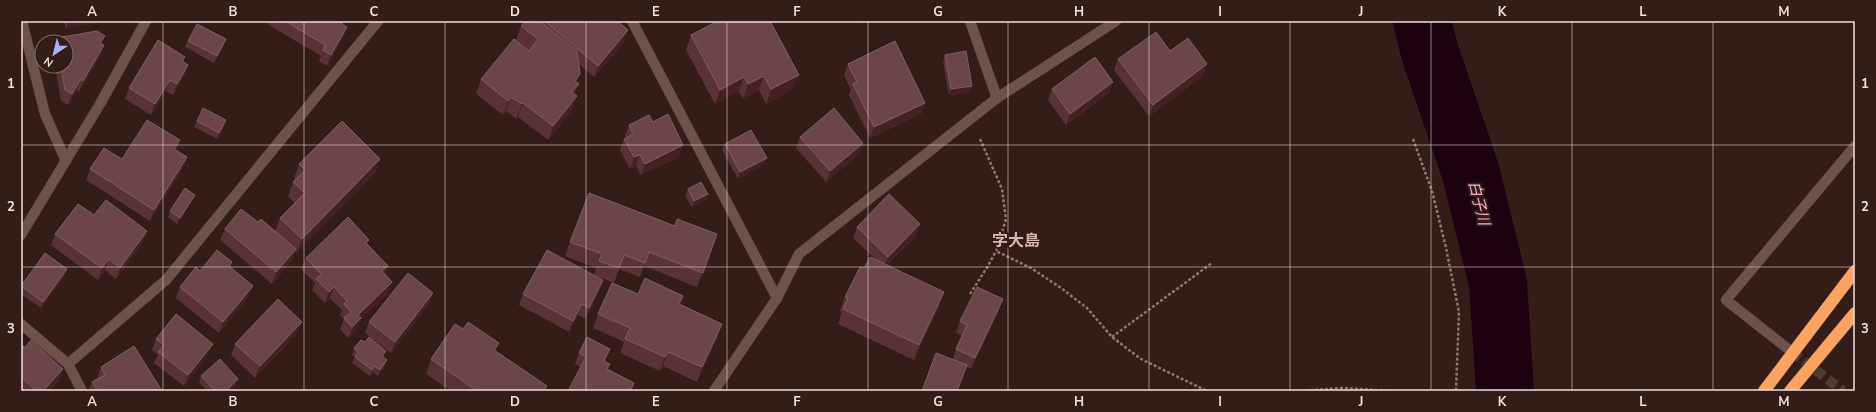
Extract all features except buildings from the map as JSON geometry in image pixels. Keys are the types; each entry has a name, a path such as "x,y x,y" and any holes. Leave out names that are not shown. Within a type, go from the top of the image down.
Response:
{"highway":[{"path":"1764,391 1855,271"},
{"path":"1790,391 1855,314"}],"street":[{"path":"22,21 45,114 66,161"},
{"path":"21,235 100,104 146,21"},
{"path":"68,364 166,280 378,21"},
{"path":"632,21 777,298"},
{"path":"970,21 997,98"},
{"path":"714,391 777,298 799,254 997,98 1116,21"},
{"path":"1792,352 1726,300 1855,146"},
{"path":"21,324 68,364 82,391"}],"path":[{"path":"970,294 996,251 1006,219 1002,189 988,161 972,117"},
{"path":"1413,139 1434,198 1459,312 1456,391"},
{"path":"996,251 1030,268 1061,288 1087,308 1112,337 1141,359 1207,391"},
{"path":"1112,337 1212,263"},
{"path":"1300,391 1342,388 1392,391"}],"waterway":[{"name":"白子川","path":"1422,21 1430,53 1471,173 1498,283 1505,391"}],"tunnel":[{"path":"1792,352 1843,391"}],"district":[{"name":"字大島","path":"1016,241"}]}
